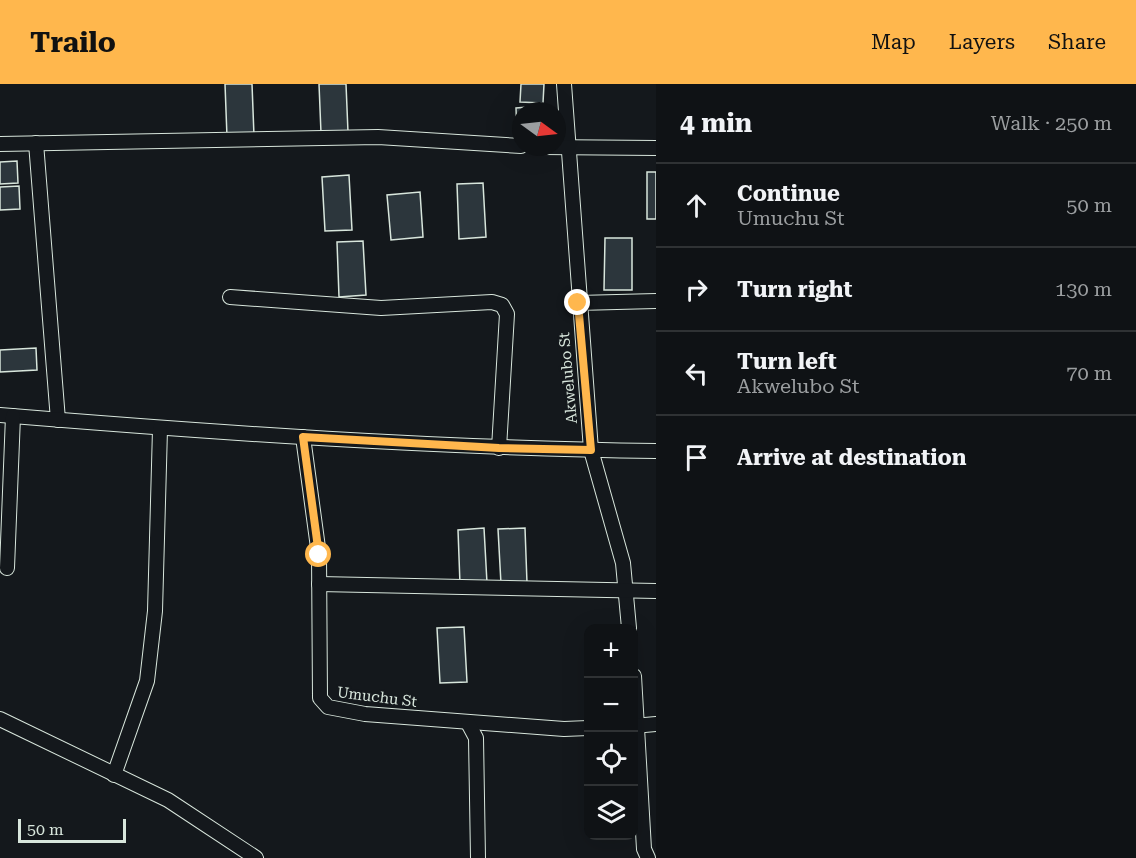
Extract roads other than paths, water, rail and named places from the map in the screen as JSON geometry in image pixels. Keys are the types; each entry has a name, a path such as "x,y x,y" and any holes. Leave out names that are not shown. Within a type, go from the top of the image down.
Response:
{"street":[{"name":"Akwelubo St","path":"564,84 578,303 591,450 623,563 629,624"},
{"path":"0,144 378,137 512,145"},
{"path":"36,143 58,420"},
{"path":"567,148 656,148"},
{"path":"230,297 381,308 492,302 502,305 507,314 499,448"},
{"path":"578,303 656,301"},
{"path":"8,568 7,416 160,429 499,448 656,451"},
{"path":"114,775 147,681 155,611 160,429"},
{"name":"Umuchu St","path":"303,437 319,555 320,698 328,707 365,714 468,723 584,728"},
{"path":"319,584 656,591"},
{"path":"0,719 168,800 256,858"},
{"path":"468,723 476,738 478,858"},
{"path":"638,725 656,724"},
{"path":"637,732 645,849 648,858"}]}
